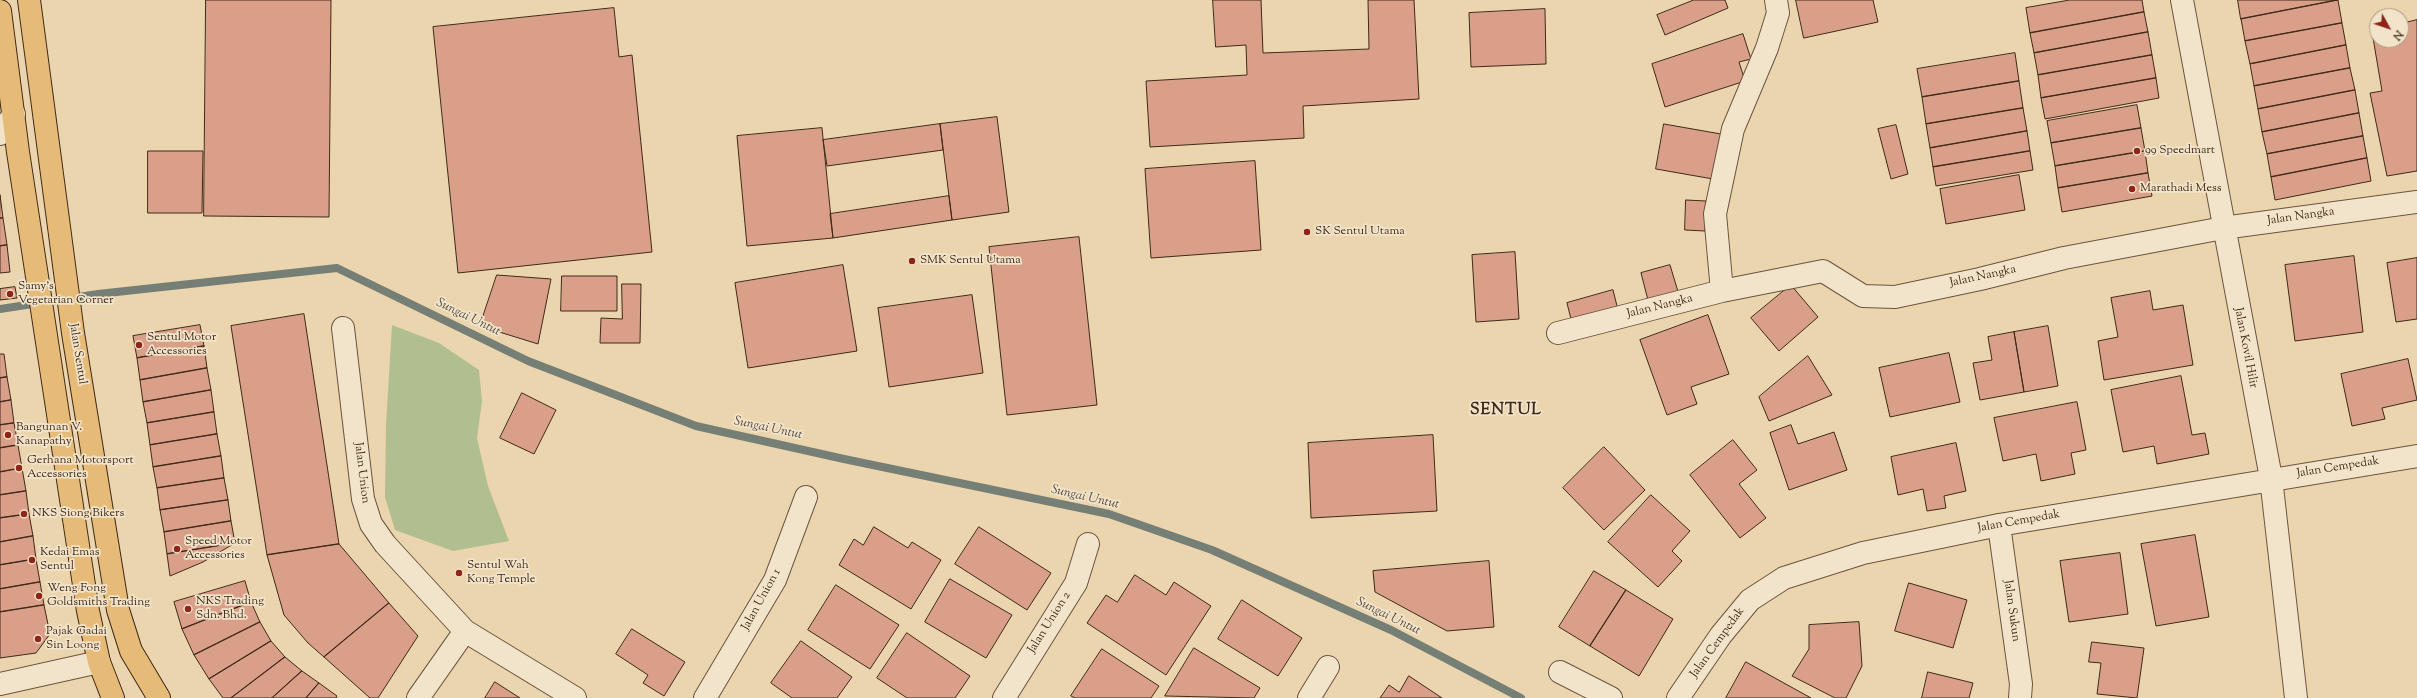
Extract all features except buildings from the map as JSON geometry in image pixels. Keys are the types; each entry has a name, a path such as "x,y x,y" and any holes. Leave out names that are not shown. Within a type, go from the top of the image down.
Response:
{"main road":[{"name":"Jalan Sentul","path":"29,0 73,333 118,610 131,651 158,698"},
{"path":"0,11 46,338 88,611 99,662 113,698"}],"street":[{"path":"1722,291 1715,214 1733,129 1766,48 1778,13 1776,0"},
{"name":"Jalan Kovil Hilir","path":"2182,0 2223,228 2271,478 2296,698"},
{"path":"0,134 14,114"},
{"name":"Jalan Nangka","path":"1558,333 1722,291 1823,271 1863,296 1894,297 1980,279 2064,258 2223,228 2417,202"},
{"name":"Jalan Union","path":"343,328 363,499 371,524 385,544 465,631 575,698"},
{"name":"Jalan Cempedak","path":"1678,698 1721,635 1750,600 1784,578 1863,553 1999,525 2271,478 2417,456"},
{"name":"Jalan Union 1","path":"705,698 775,580 806,497"},
{"name":"Jalan Sukun","path":"1999,525 2021,684 2020,698"},
{"name":"Jalan Union 2","path":"1004,698 1076,583 1088,544"},
{"path":"418,698 465,631"},
{"path":"0,684 99,662"},
{"path":"1309,698 1328,668"},
{"path":"1560,672 1611,698"}],"green space":[{"path":"392,325 439,343 479,370 482,401 477,438 488,486 509,541 453,551 395,530 385,497 386,425"}],"waterway":[{"name":"Sungai Untut","path":"0,309 98,294 337,268 528,361 696,426 844,459 1109,514 1212,550 1391,630 1521,698"}],"place":[{"name":"99 Speedmart","path":"2137,151"},
{"name":"Marathadi Mess","path":"2132,189"},
{"name":"SK Sentul Utama","path":"1307,232"},
{"name":"SMK Sentul Utama","path":"912,261"},
{"name":"Samy’s Vegetarian Corner","path":"10,294"},
{"name":"Sentul Motor Accessories","path":"139,345"},
{"name":"Bangunan V. Kanapathy","path":"8,435"},
{"name":"Gerhana Motorsport Accessories","path":"19,468"},
{"name":"NKS Siong Bikers","path":"24,514"},
{"name":"Speed Motor Accessories","path":"177,549"},
{"name":"Kedai Emas Sentul","path":"32,560"},
{"name":"Sentul Wah Kong Temple","path":"459,573"},
{"name":"Weng Fong Goldsmiths Trading","path":"39,596"},
{"name":"NKS Trading Sdn. Bhd.","path":"188,609"},
{"name":"Pajak Gadai Sin Loong","path":"38,639"}],"district":[{"name":"SENTUL","path":"1506,411"}]}
